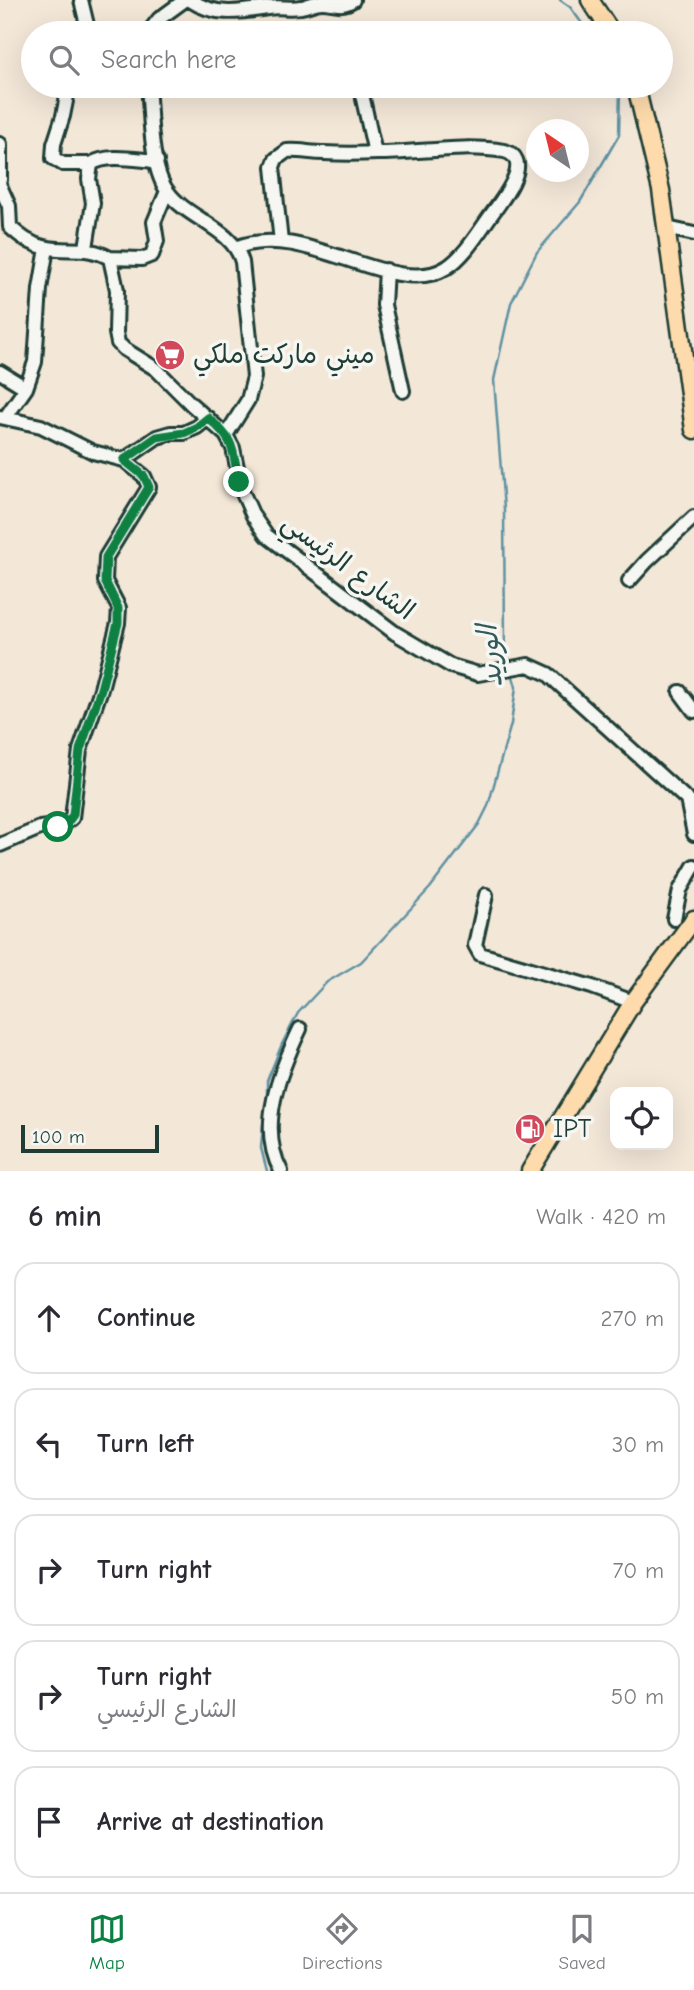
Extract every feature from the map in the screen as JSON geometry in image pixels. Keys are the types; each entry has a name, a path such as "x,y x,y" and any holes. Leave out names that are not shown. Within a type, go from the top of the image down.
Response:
{"main road":[{"path":"590,0 604,21"},
{"path":"639,98 661,190 694,430"},
{"path":"530,1171 633,1002 694,919"}],"street":[{"path":"81,0 86,21"},
{"path":"157,21 184,0"},
{"path":"190,0 202,8 216,12 302,7 320,2 336,6 352,0"},
{"path":"67,98 54,144 53,158 63,164 91,164 97,160 108,159 157,161"},
{"path":"149,98 157,161 161,180 167,191 236,248 243,267 254,377 248,400 226,435"},
{"path":"363,99 375,153"},
{"path":"0,144 0,180"},
{"path":"236,248 258,240 281,242 327,252 354,263 386,270 413,275 437,272 448,267 503,198 517,172 518,163 514,156 506,152 468,149 375,153 287,151 280,155 273,167 281,242"},
{"path":"86,248 93,204 89,179 91,164"},
{"path":"0,186 9,206 5,227 30,243 47,248 86,248 110,258 142,259 152,255 157,241 154,222 167,191"},
{"path":"667,228 694,234"},
{"path":"0,845 40,828 63,825 73,815 80,750 101,689 118,623 118,608 105,581 106,557 149,487 144,476 124,460 93,452 41,426 2,417 26,388 35,362 40,289 47,248"},
{"name":"الشارع الرئيسي","path":"110,258 117,290 118,343 156,369 226,435 233,448 239,482 247,503 259,526 271,540 395,633 438,659 474,673 528,665 548,674 690,802"},
{"path":"386,270 384,305 403,391"},
{"path":"0,372 26,388"},
{"path":"124,460 157,437 184,433 208,418"},
{"path":"629,581 694,517"},
{"path":"680,692 694,711"},
{"path":"690,802 694,834"},
{"path":"674,919 680,890 694,866"},
{"path":"486,895 475,945 480,954 633,1002"},
{"path":"281,1171 270,1143 275,1099 279,1076 300,1029"}],"waterway":[{"name":"الوريد","path":"560,0 570,7 580,21"},
{"name":"الوريد","path":"510,663 505,645 504,509 494,380 511,303 537,252 580,202 619,135 620,98"},
{"name":"الوريد","path":"267,1107 267,1081 298,1013 327,982 361,962 430,888 479,824 488,806 511,724 516,687 512,673"},
{"name":"الوريد","path":"267,1121 263,1124 261,1148 267,1171"}],"place":[{"name":"ميني ماركت ملكي","path":"170,355"},
{"name":"IPT","path":"530,1129"}],"route":[{"path":"58,827 68,822 73,815 76,767 101,689 118,623 117,604 105,581 106,557 149,487 144,476 124,460 157,437 184,433 208,418 229,439 239,482"}]}
